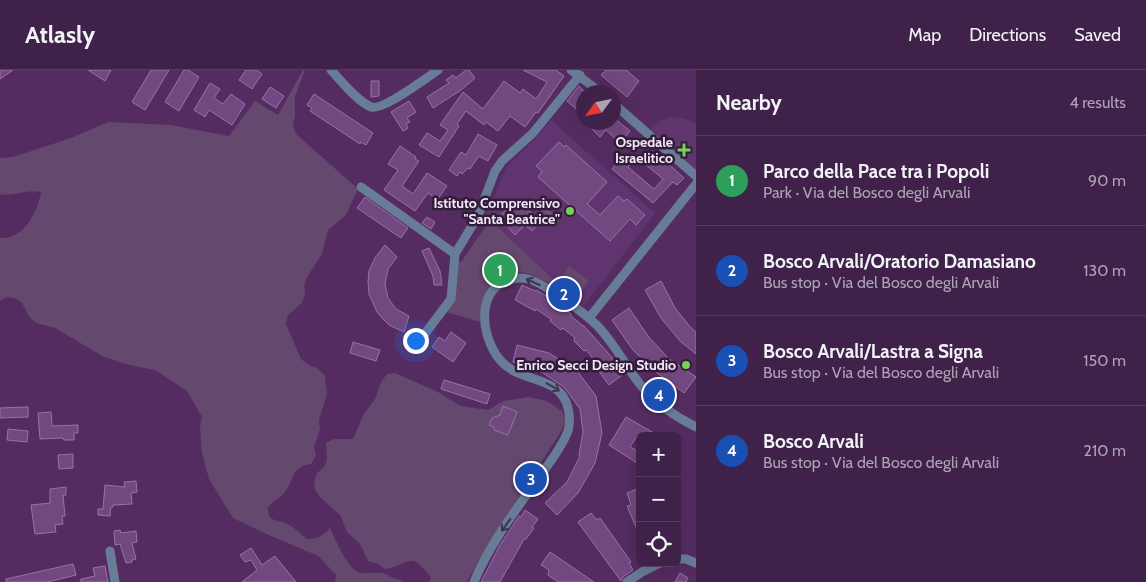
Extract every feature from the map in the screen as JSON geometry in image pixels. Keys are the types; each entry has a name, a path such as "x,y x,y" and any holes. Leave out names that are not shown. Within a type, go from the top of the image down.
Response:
{"street":[{"path":"331,70 349,90 372,107 377,107 391,101 438,70"},
{"path":"418,343 451,299 455,254 478,216 495,171 502,162 534,133 574,72 591,85"},
{"path":"621,110 696,176"},
{"path":"589,318 696,184"},
{"path":"361,187 455,254"},
{"path":"474,582 499,536 561,444 568,431 570,420 567,403 557,388 512,370 496,355 486,328 485,314 488,299 494,289 502,283 516,278 527,279 548,290 589,318 608,338 645,390 665,409 696,427"},
{"path":"110,551 115,582"},
{"path":"681,558 696,563"},
{"path":"627,582 652,567"}],"shaded area":[{"path":"303,70 305,70 295,96 293,125 296,134 358,189 346,215 328,230 322,254 307,277 302,303 288,315 286,324 301,359 317,368 325,376 327,394 319,420 320,429 314,447 316,456 311,464 296,471 287,489 268,507 269,516 276,521 290,525 307,539 320,536 330,528 349,564 358,572 382,573 402,582 335,582 336,575 318,556 233,518 209,479 202,453 200,426 202,417 187,391 155,370 129,365 104,357 55,328 37,323 30,318 22,303 15,298 6,297 0,301 0,238 16,234 28,223 33,216 41,192 0,194 0,158 13,157 71,138 108,122 171,125 229,136 255,101 278,115"},
{"name":"Ospedale Israelitico","path":"672,117 696,123 696,171 650,129 662,120"},
{"name":"Istituto Comprensivo \"Santa Beatrice\"","path":"551,120 655,213 583,307 484,215 490,208 506,167 535,139"},
{"path":"490,220 553,279 549,283 533,275 521,272 504,276 493,285 489,292 480,322 446,312 458,261 461,262"},
{"path":"569,266 589,281 580,293 561,277"},
{"path":"395,373 438,392 461,406 488,410 503,401 529,397 547,401 562,411 565,419 562,430 480,558 467,582 429,582 431,577 424,568 413,561 385,569 378,564 368,561 360,544 347,532 340,515 315,490 314,482 317,473 324,467 327,460 326,443 334,439 353,439 364,414 375,399 381,382 387,374"}],"building":[{"path":"0,70 13,70 0,79"},
{"path":"88,70 111,70 105,81"},
{"path":"151,70 169,70 145,110 132,102"},
{"path":"184,70 188,70 199,77 179,111 165,102"},
{"path":"246,70 257,70 262,74 252,89 239,80"},
{"path":"466,70 469,70 475,78 461,90 433,108 427,97 449,83 446,80 453,75 456,78"},
{"path":"523,70 556,70 564,76 538,113 536,112 525,127 510,116 498,131 486,122 484,125 466,111 457,124 459,126 439,157 419,145 427,133 440,141 448,130 440,125 463,92 483,109 504,81 520,93 523,89 536,99 547,82"},
{"path":"606,70 626,70 639,81 627,97 621,92 621,85 613,85 601,75"},
{"path":"371,81 379,81 379,96 371,97"},
{"path":"210,83 220,89 214,98 223,104 231,94 245,104 232,125 209,110 205,117 194,110"},
{"path":"270,87 284,96 276,108 262,99"},
{"path":"576,90 576,109 567,101"},
{"path":"314,94 373,133 366,145 361,142 360,144 310,111 312,108 307,105"},
{"path":"409,101 416,112 407,118 410,122 406,124 408,128 403,131 391,112"},
{"path":"621,124 630,131 620,143 606,130 621,130"},
{"path":"593,130 606,130 600,137"},
{"path":"478,134 497,145 488,161 479,156 470,169 468,168 462,174 460,172 457,176 449,170 461,152 466,155"},
{"path":"559,142 564,147 566,145 607,182 587,204 600,215 618,196 624,201 627,199 645,215 636,225 630,219 610,241 538,177 542,171 536,166"},
{"path":"400,146 419,161 402,186 413,194 427,173 447,186 437,200 428,193 415,211 384,190 398,170 388,164"},
{"path":"655,152 684,178 677,185 673,182 653,203 612,169 623,156 631,164 628,167 654,189 663,179 645,164"},
{"path":"365,197 408,228 401,238 357,208"},
{"path":"516,199 540,221 532,231 525,225 515,235 499,217"},
{"path":"545,208 557,219 552,224 540,213"},
{"path":"427,217 435,222 431,229 422,223"},
{"path":"385,245 397,257 388,269 385,284 388,298 396,309 409,316 404,332 389,325 383,319 377,312 369,294 369,271 375,258"},
{"path":"429,248 440,271 442,285 434,285 433,276 422,251"},
{"path":"661,281 675,308 696,332 696,354 680,341 661,318 645,290"},
{"path":"522,285 536,290 558,305 560,304 584,326 609,354 622,375 609,385 595,366 597,363 586,350 584,351 574,341 575,338 563,328 561,330 550,321 551,319 536,309 535,311 515,300"},
{"path":"629,308 648,336 668,358 696,377 684,393 657,373 633,350 612,320"},
{"path":"451,332 466,343 453,362 432,347 439,337 445,341"},
{"path":"353,342 380,350 376,361 350,353"},
{"path":"517,345 549,353 577,371 596,396 602,433 595,463 578,493 557,515 545,503 567,482 580,456 583,432 580,409 564,387 540,371 513,362"},
{"path":"444,380 490,394 487,404 441,389"},
{"path":"503,406 517,412 508,435 494,430 494,427 489,425 492,418 500,415"},
{"path":"28,407 28,417 0,418 0,408"},
{"path":"51,412 52,426 78,425 78,433 74,433 74,440 64,440 63,438 40,439 38,413"},
{"path":"626,417 652,432 636,432 636,438 630,447 636,450 636,462 609,445"},
{"path":"8,429 28,431 27,442 7,440"},
{"path":"73,454 73,468 59,469 58,455"},
{"path":"136,481 137,492 131,493 132,504 113,505 110,516 98,515 98,509 103,509 105,485 125,487 124,482"},
{"path":"66,487 66,495 63,495 65,516 62,516 63,524 55,525 56,532 35,534 31,505 50,503 50,489"},
{"path":"636,490 636,527 627,506 631,505 627,493"},
{"path":"525,510 538,519 532,527 534,528 524,539 500,582 481,582 500,545"},
{"path":"591,513 597,520 600,518 631,562 629,563 633,570 623,577 621,581 578,522"},
{"path":"120,530 121,533 136,531 137,542 132,543 136,559 132,560 132,562 126,563 120,544 115,545 114,531"},
{"path":"251,548 262,565 275,556 296,582 242,582 257,570 251,560 245,562 240,555"},
{"path":"550,552 594,582 558,582 548,575 549,570 541,565"},
{"path":"73,564 76,575 48,582 6,582 6,579"},
{"path":"105,566 108,582 81,582 81,579 95,576 93,568"},
{"path":"680,573 688,578 686,582 675,582"}],"place":[{"name":"Ospedale Israelitico","path":"684,150"},
{"name":"Istituto Comprensivo \"Santa Beatrice\"","path":"570,211"},
{"name":"Parco della Pace tra i Popoli","path":"500,270"},
{"name":"Bosco Arvali/Oratorio Damasiano","path":"564,294"},
{"name":"Enrico Secci Design Studio","path":"686,365"},
{"name":"Bosco Arvali","path":"659,395"},
{"name":"Bosco Arvali/Lastra a Signa","path":"531,479"}]}
